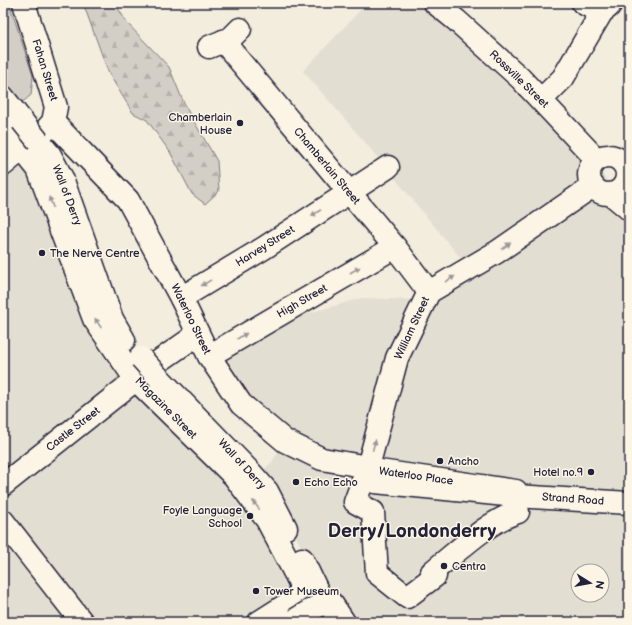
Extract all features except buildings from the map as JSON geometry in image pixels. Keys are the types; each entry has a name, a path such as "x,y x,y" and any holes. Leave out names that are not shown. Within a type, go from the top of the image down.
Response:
{"street":[{"name":"Fahan Street","path":"24,3 56,107 36,138"},
{"name":"Rossville Street","path":"435,3 462,26 541,100 597,160"},
{"path":"583,3 595,10 607,6"},
{"path":"541,100 563,78 607,6"},
{"name":"Chamberlain Street","path":"224,39 348,192 395,247 429,292"},
{"path":"3,97 12,123 36,138 3,165"},
{"name":"Waterloo Street","path":"36,138 128,200 181,298 209,356 241,404 285,441 322,459 371,475"},
{"name":"Wall of Derry","path":"36,138 50,155 62,178 112,319 124,340 147,371 243,464 267,491 323,603 302,612"},
{"path":"614,191 627,176 626,159 610,156 597,160 590,170 589,176 614,191 629,209"},
{"name":"Harvey Street","path":"181,298 264,248 388,167"},
{"name":"William Street","path":"371,475 397,358 429,292 497,252 614,191"},
{"name":"High Street","path":"209,356 395,247"},
{"name":"Castle Street","path":"3,484 147,371 198,334"},
{"name":"Waterloo Place","path":"371,475 516,496 514,499 518,512 504,516 432,572 435,576 406,597 378,573 373,512 355,502 371,475"},
{"name":"Strand Road","path":"516,496 629,504"},
{"path":"3,521 82,622"},
{"path":"259,622 332,604 344,622"}],"shaded area":[{"path":"367,3 422,3 629,201 629,622 301,622 329,604 272,487 259,474 272,462 290,434 255,409 225,358 296,317 361,298 417,300 469,268 363,140 303,71"},
{"path":"3,109 119,344 316,601 282,622 3,622"}],"green space":[{"path":"3,3 9,3 33,76 31,95 18,106 3,87"},
{"path":"83,3 115,3 127,23 169,67 185,106 217,161 219,191 205,204 192,194 170,152 147,120 133,113 109,74"}],"place":[{"name":"Chamberlain House","path":"240,123"},
{"name":"The Nerve Centre","path":"42,253"},
{"name":"Ancho","path":"440,461"},
{"name":"Hotel no.9","path":"591,472"},
{"name":"Echo Echo","path":"296,482"},
{"name":"Foyle Language School","path":"250,516"},
{"name":"Centra","path":"444,566"},
{"name":"Tower Museum","path":"256,591"}],"district":[{"name":"Derry/Londonderry","path":"412,531"}]}
